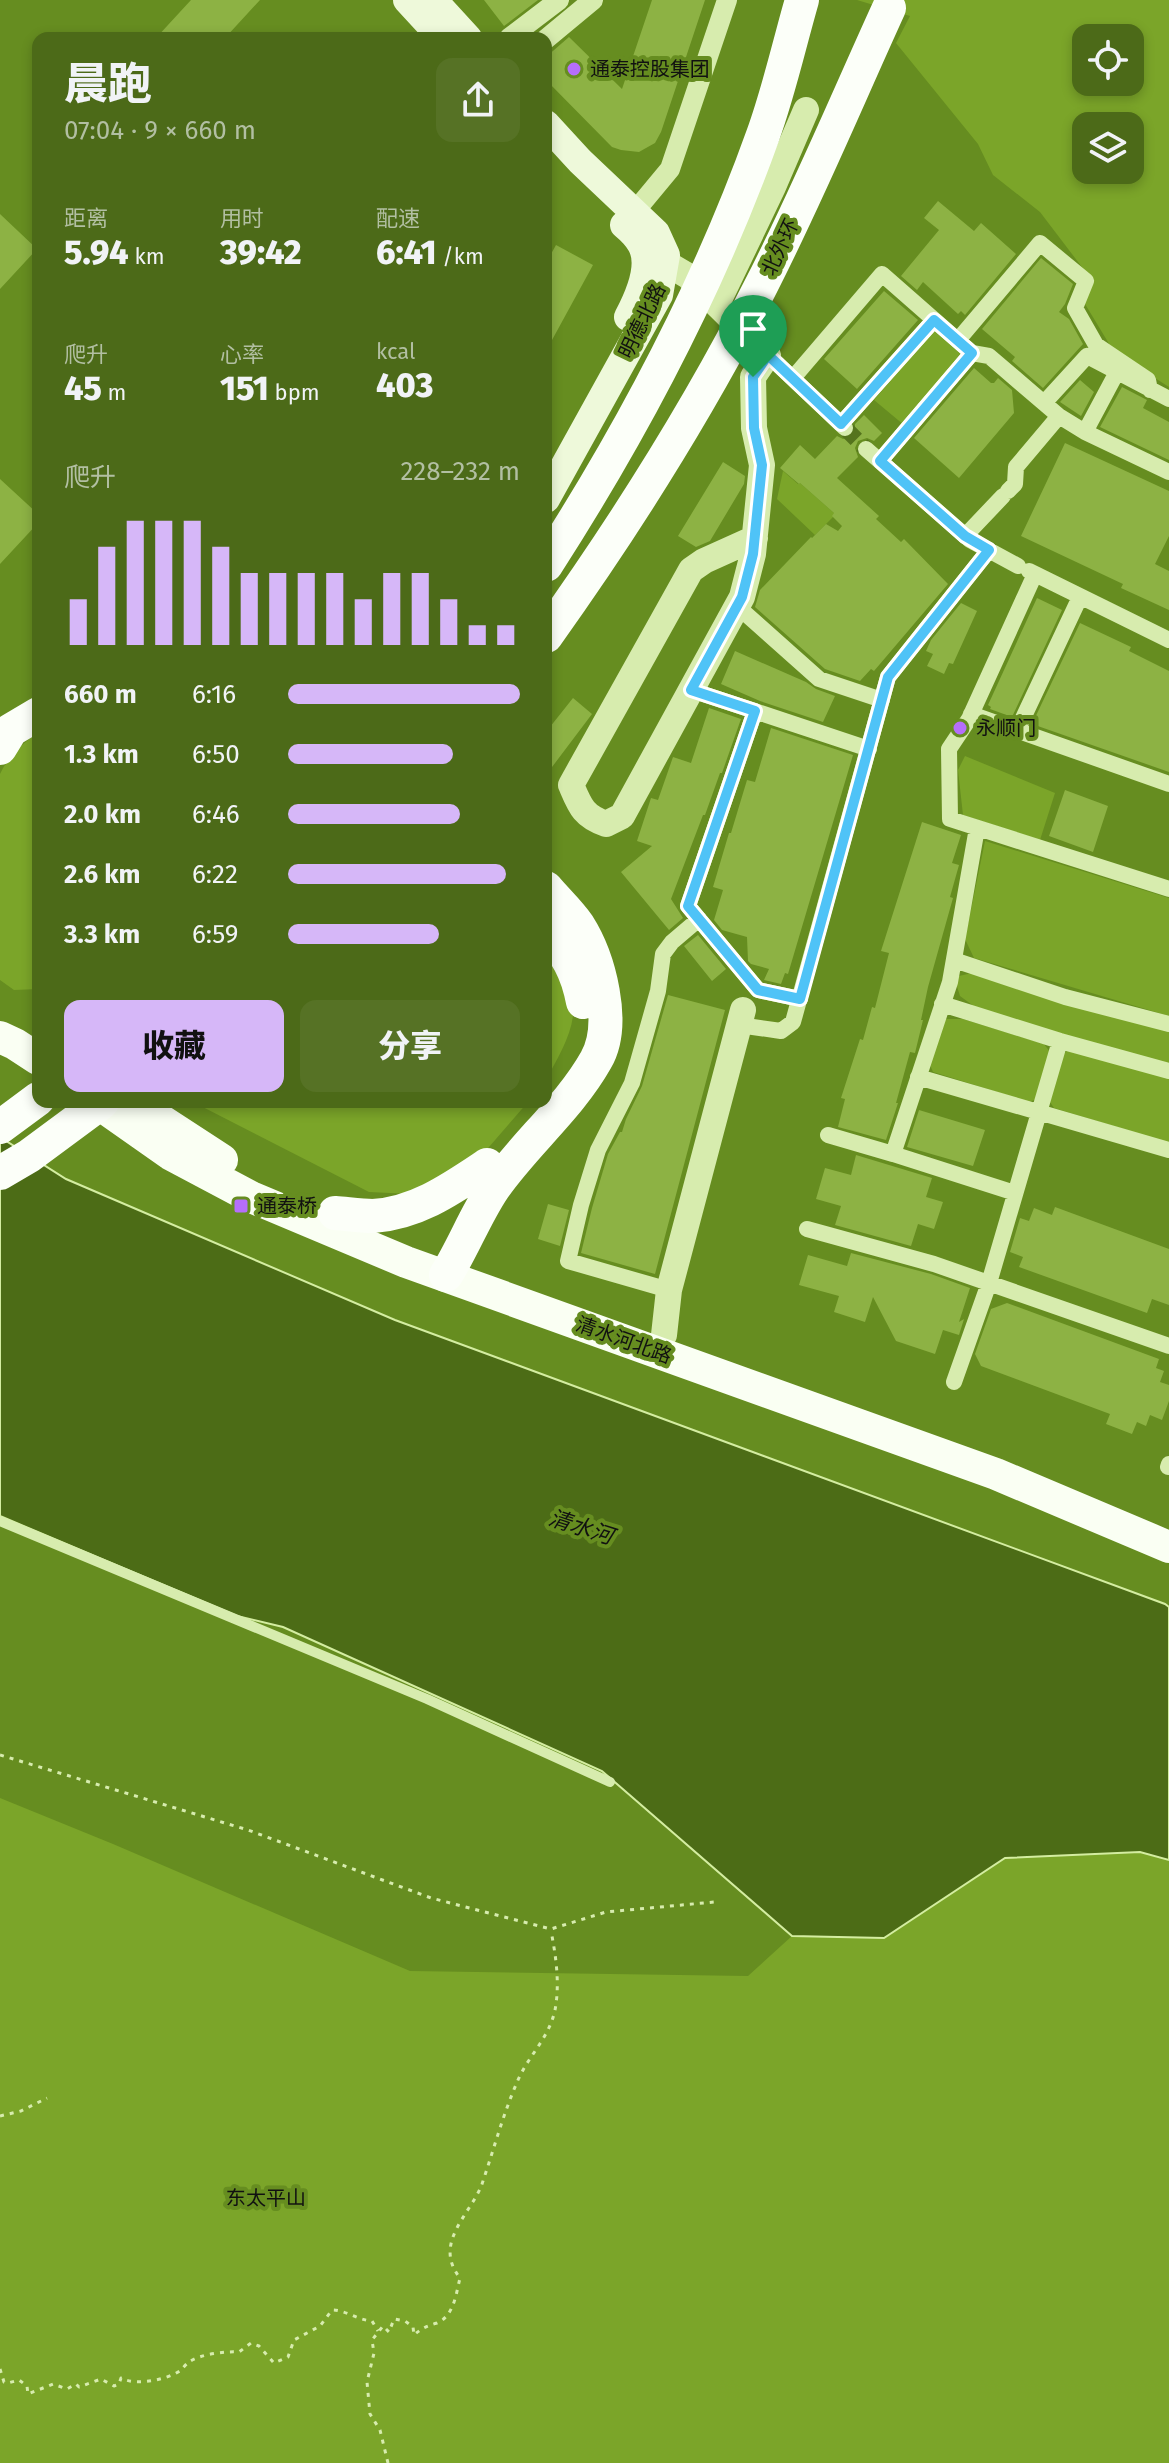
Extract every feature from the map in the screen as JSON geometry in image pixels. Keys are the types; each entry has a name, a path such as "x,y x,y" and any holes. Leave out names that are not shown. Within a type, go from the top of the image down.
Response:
{"highway":[{"path":"552,556 596,487 651,387 722,239 764,133 802,0"},
{"name":"北外环","path":"552,628 604,554 681,430 762,285 889,8"},
{"path":"552,536 651,387"},
{"path":"552,645 614,556 681,430"},
{"path":"0,721 15,706 32,698"},
{"path":"0,748 11,730 32,718"},
{"path":"440,1265 493,1190 581,1083 598,1057 604,1033 605,1001 596,964 577,925 552,895"},
{"path":"552,940 566,955 578,978 585,1015 576,1051 565,1075 552,1089"},
{"path":"0,1127 32,1103"},
{"path":"0,1173 29,1156 91,1108"},
{"path":"335,1213 372,1216 405,1210 447,1192 487,1165 536,1108"},
{"path":"440,1265 487,1165"}],"main road":[{"path":"407,0 436,32"},
{"path":"433,0 462,32"},
{"name":"明德北路","path":"552,131 629,219 642,245 655,261 659,295 552,488"},
{"name":"明德北路","path":"552,154 629,219"},
{"name":"明德北路","path":"552,453 630,314 655,261"},
{"path":"0,1017 32,1032"},
{"path":"0,1037 32,1055"},
{"name":"清水河北路","path":"107,1108 159,1147 251,1197 996,1474 1169,1547"},
{"name":"清水河北路","path":"142,1108 245,1172 440,1265 664,1335 1021,1464 1169,1525"}],"street":[{"path":"517,32 559,0"},
{"path":"552,34 593,0"},
{"path":"629,219 670,169 727,0"},
{"path":"717,304 806,110"},
{"path":"958,340 1040,243 1086,281 1075,308 1091,350 1117,372 1169,399"},
{"path":"655,261 677,267 688,276 843,426 934,320"},
{"path":"793,378 882,274 972,353 989,356 1059,416 1085,432 1169,472"},
{"path":"1091,350 1148,380 1150,390"},
{"path":"1044,403 1091,350"},
{"path":"880,461 972,353"},
{"path":"755,538 691,570 571,785 581,807 592,819 606,824 622,816 737,606 746,583 755,538 762,465 754,428 753,377 768,355"},
{"path":"1085,432 1117,372"},
{"path":"965,536 1015,484 1016,467 1059,416"},
{"path":"866,449 965,536 1169,640"},
{"path":"664,1335 669,1290 741,1018 781,1031 793,1022 888,677 989,550"},
{"path":"1027,570 971,714 949,749 950,819 1169,889"},
{"path":"1017,731 1080,597"},
{"path":"737,606 819,679 882,700"},
{"path":"691,690 869,749"},
{"path":"755,711 688,906 758,990 800,999"},
{"path":"971,714 1169,784"},
{"path":"893,1154 954,960 977,828"},
{"path":"669,1290 568,1261 598,1150 632,1083 658,991 663,954 699,919"},
{"path":"954,960 1065,997 1169,1024"},
{"path":"942,1004 1169,1071"},
{"path":"954,1382 989,1283 1060,1041"},
{"path":"918,1077 1169,1150"},
{"path":"828,1135 1015,1193"},
{"path":"807,1229 934,1264 1169,1346"}],"lane":[{"path":"0,1521 427,1699 610,1782"}],"path":[{"path":"0,1755 248,1830 431,1898 551,1929 606,1912 714,1902"},
{"path":"388,2463 384,2442 370,2414 367,2382 374,2353 372,2340 383,2326 389,2332 394,2319 405,2321 413,2327 414,2335 427,2325 440,2322 451,2312 460,2278 452,2268 451,2249 457,2224 481,2188 494,2142 519,2078 544,2040 555,2008 557,1962 551,1929"},
{"path":"0,2116 21,2111 47,2098"},
{"path":"0,2369 4,2382 19,2380 27,2386 28,2394 53,2384 67,2389 101,2379 114,2386 119,2384 121,2378 128,2382 145,2383 173,2375 195,2359 225,2351 239,2352 251,2343 259,2346 274,2363 288,2357 294,2340 320,2326 332,2310 372,2321 378,2331"}],"green space":[{"path":"857,0 1169,0 1169,387 1114,352 1082,299 1091,279 1040,212 993,175 978,144 896,43 910,16"},
{"path":"936,328 966,354 904,425 874,400"},
{"path":"783,471 834,513 815,535 777,499"},
{"path":"32,737 32,989 14,990 0,980 0,774"},
{"path":"965,756 1055,793 1040,840 963,815 958,770"},
{"path":"985,841 1169,898 1169,1016 974,958 965,939"},
{"path":"552,961 572,996 573,1018 552,1068"},
{"path":"972,973 1169,1031 1169,1064 975,1007 960,996 956,983 959,976"},
{"path":"943,1019 963,1019 1044,1044 1050,1052 1037,1099 1029,1102 933,1072 930,1065"},
{"path":"1069,1049 1169,1078 1169,1143 1054,1108 1050,1102 1062,1055"},
{"path":"205,1108 523,1108 476,1162 411,1194 369,1192"},
{"name":"东太平山","path":"0,1798 410,1971 748,1976 792,1936 884,1938 1005,1858 1144,1851 1169,1860 1169,2463 0,2463"}],"water":[{"name":"清水河","path":"0,1137 66,1179 395,1320 1165,1604 1169,1607 1169,1860 1140,1852 1005,1858 884,1938 792,1936 602,1771 283,1627 237,1616 0,1516"}],"building":[{"path":"191,0 260,0 231,32 162,32"},
{"path":"484,0 538,0 504,26"},
{"name":"通泰控股集团","path":"652,0 705,0 661,132 655,143 639,152 612,147 552,86 552,52 569,37 622,89"},
{"path":"938,201 974,231 981,223 1016,254 965,315 961,311 958,314 923,282 917,290 901,276 939,230 924,218"},
{"path":"0,214 32,244 32,254 0,289"},
{"path":"556,245 593,265 552,340 552,252"},
{"path":"1041,258 1073,284 1059,312 1069,319 1083,344 1043,388 1012,361 1015,357 982,329"},
{"path":"884,291 918,320 857,389 824,359"},
{"path":"974,368 991,383 998,378 1012,390 1014,413 959,478 914,438"},
{"path":"1080,380 1094,392 1081,416 1060,402"},
{"path":"1122,387 1147,400 1143,408 1169,422 1169,460 1100,427"},
{"path":"864,415 882,433 874,441 867,438 858,441 855,448 858,457 837,478 879,516 876,519 901,542 904,539 948,584 874,671 871,669 860,681 825,669 755,607 760,590 811,537 826,524 838,531 842,526 832,516 834,513 780,468 800,445 815,459 837,436 843,439 852,436 855,424"},
{"path":"1065,443 1169,491 1169,536 1155,564 1169,571 1169,610 1121,588 1123,584 1021,536"},
{"path":"723,462 745,476 744,484 710,541 696,547 678,536"},
{"path":"0,479 32,508 32,529 0,564"},
{"path":"1037,598 1062,610 1012,717 990,709 988,705"},
{"path":"961,603 977,611 953,664 949,663 944,674 927,666 933,654 926,651 931,640"},
{"path":"1080,623 1131,647 1129,651 1169,671 1169,772 1032,724"},
{"path":"735,651 835,696 823,722 721,684"},
{"path":"573,698 592,714 552,767 552,724"},
{"path":"709,708 741,719 671,899 683,918 669,930 621,872 652,846 637,841 651,798 658,800 673,757 691,763"},
{"path":"771,728 853,755 788,974 785,973 781,984 764,980 769,969 748,961 747,937 722,930 714,920 723,890 713,887 729,833 747,780 755,782"},
{"path":"1065,790 1108,806 1093,852 1049,836"},
{"path":"922,822 961,835 952,863 959,865 915,1053 910,1052 886,1140 838,1127 845,1099 841,1098 872,1007 875,1008 889,953 881,951"},
{"path":"698,935 726,969 712,981 684,946"},
{"path":"668,995 725,1010 655,1274 581,1253 608,1154 622,1132 642,1086"},
{"path":"919,1110 985,1130 973,1166 907,1147"},
{"path":"856,1155 932,1178 926,1197 943,1202 934,1229 918,1224 911,1246 835,1225 841,1206 816,1199 825,1168 851,1175"},
{"path":"548,1204 569,1210 560,1246 538,1239"},
{"path":"1055,1207 1169,1249 1169,1305 1152,1299 1147,1313 1019,1267 1023,1257 1010,1252 1020,1218 1029,1221 1034,1208 1052,1215"},
{"path":"851,1253 931,1274 970,1288 959,1322 964,1319 959,1335 943,1330 935,1354 896,1341 873,1297 865,1322 834,1312 839,1296 799,1285 808,1255 847,1266"},
{"path":"1007,1303 1159,1359 1156,1368 1164,1371 1160,1382 1169,1385 1169,1401 1162,1420 1150,1415 1146,1426 1137,1422 1132,1434 1106,1424 1110,1414 981,1366 975,1354 991,1309"}],"tunnel":[{"path":"845,428 866,449"}],"place":[{"name":"通泰控股集团","path":"574,69"},
{"name":"永顺门","path":"960,728"},
{"name":"通泰桥","path":"241,1206"}],"route":[{"path":"934,320 972,353 880,461 965,536 989,550 888,677 800,999 758,990 688,906 755,711 691,690 742,597 753,554 762,465 754,428 753,377 768,355 841,424 934,320"}]}
